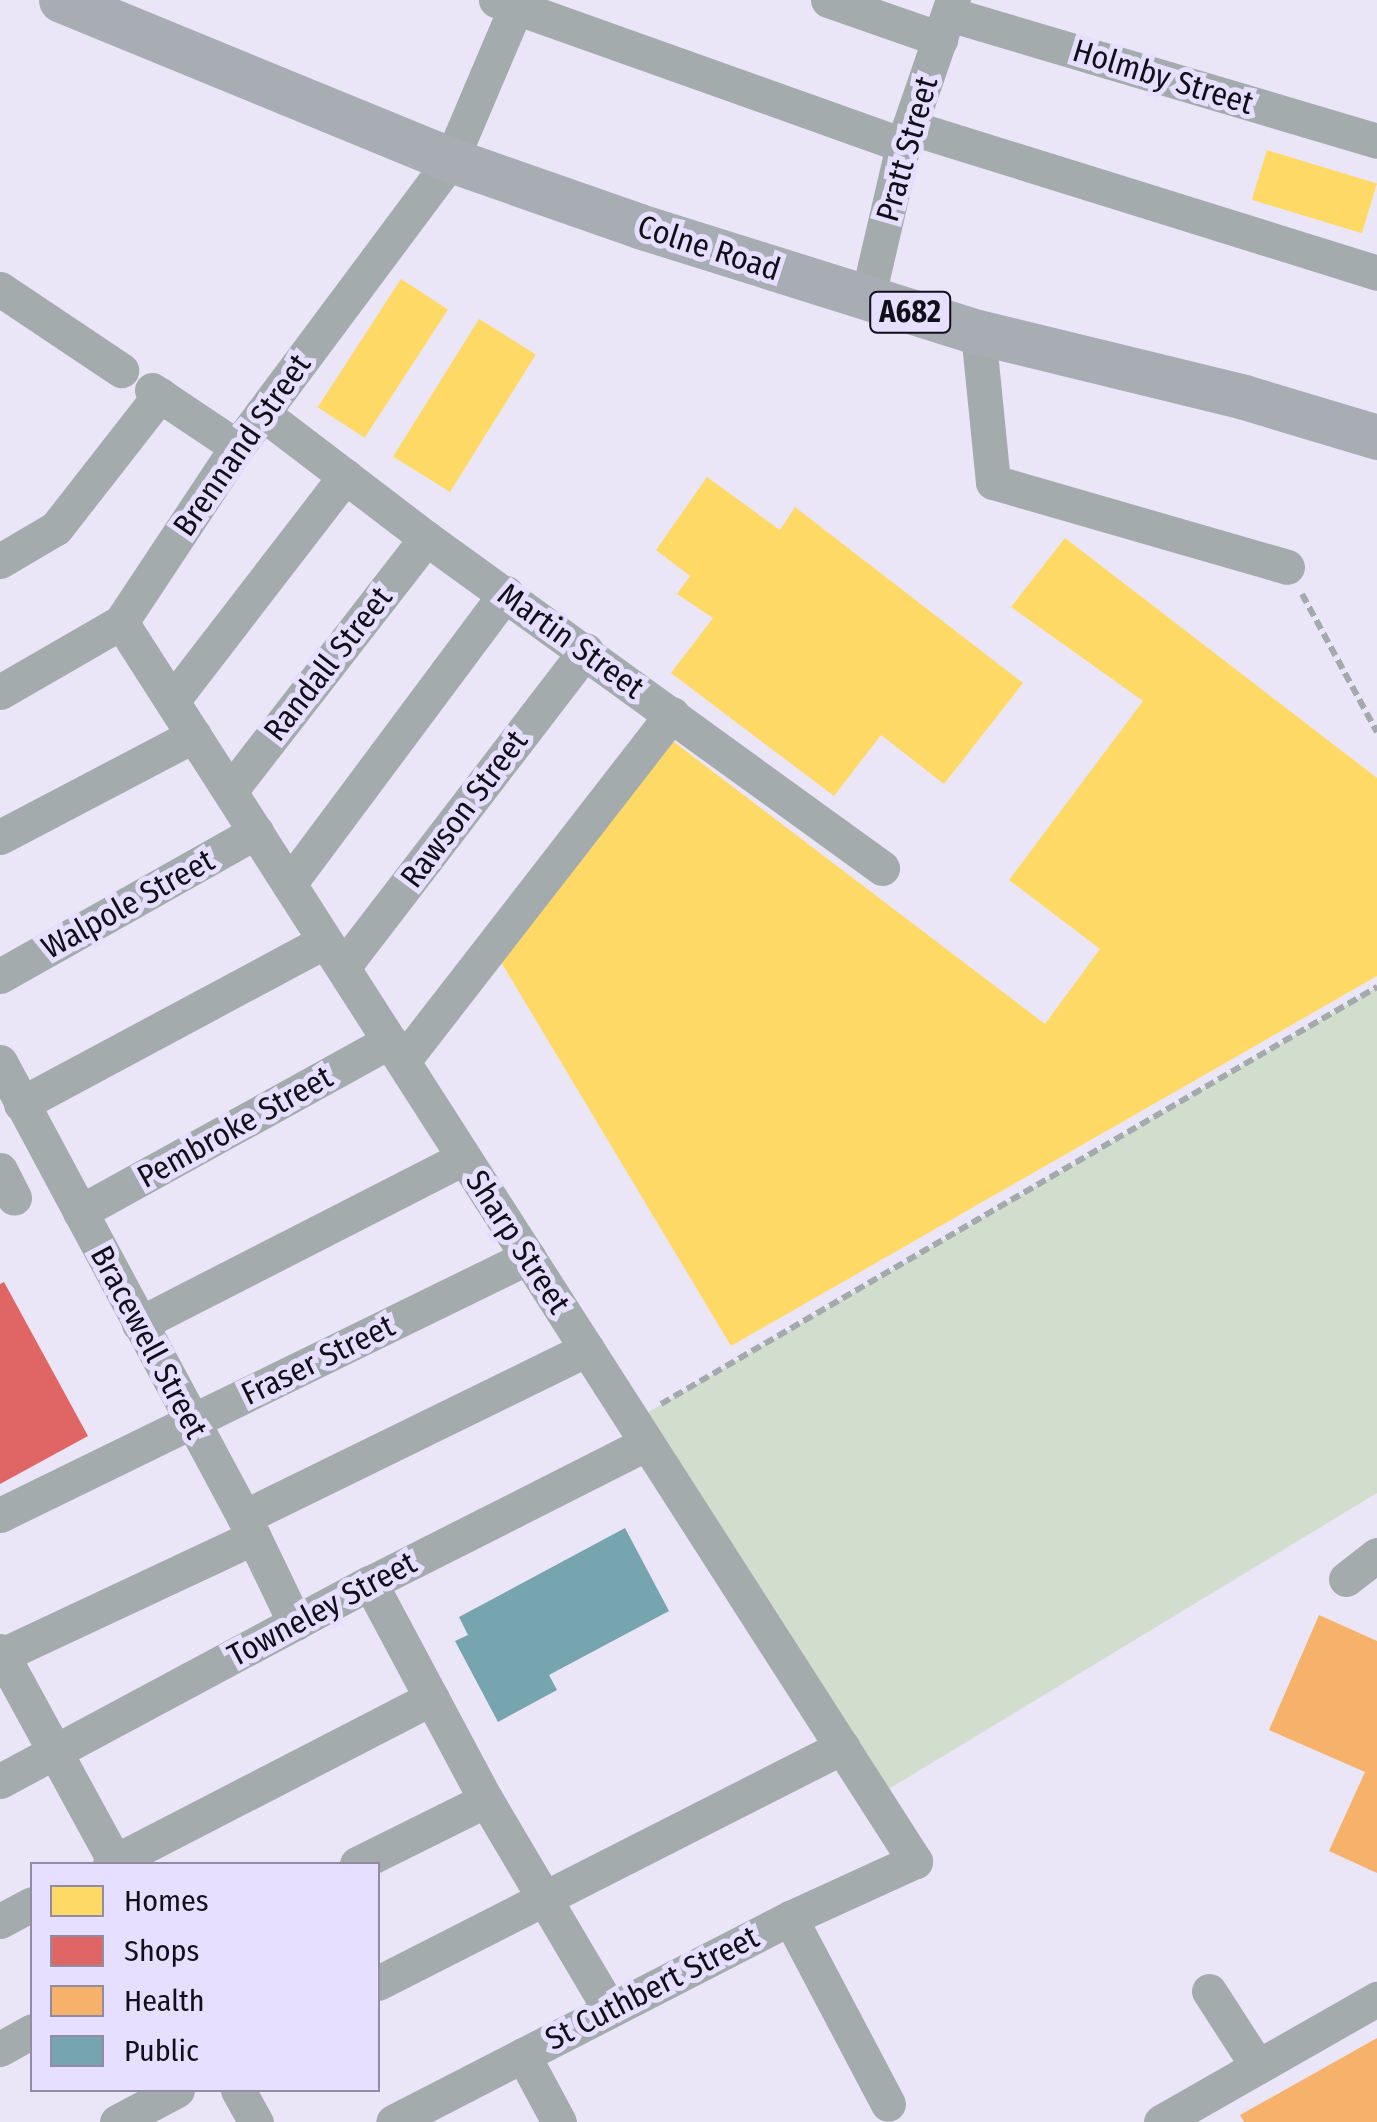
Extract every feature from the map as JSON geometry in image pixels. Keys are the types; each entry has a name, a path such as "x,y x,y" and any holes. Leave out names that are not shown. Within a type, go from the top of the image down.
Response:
{"main road":[{"name":"Colne Road","path":"61,0 452,160 867,300 978,332 1244,397 1377,437"}],"street":[{"name":"Holmby Street","path":"828,0 948,18 1377,141"},
{"name":"Brennand Street","path":"0,692 121,622 237,447 452,160 510,3"},
{"path":"510,3 906,136 1377,274"},
{"name":"Pratt Street","path":"867,300 906,136 948,18"},
{"path":"0,288 121,370"},
{"path":"978,332 994,482 1287,566"},
{"path":"0,561 56,528 156,393 237,447"},
{"name":"Martin Street","path":"262,413 426,538 586,650 882,868"},
{"path":"172,702 346,476"},
{"name":"Randall Street","path":"230,791 426,538"},
{"path":"289,884 506,594"},
{"name":"Sharp Street","path":"121,622 915,1861"},
{"name":"Rawson Street","path":"334,954 586,650"},
{"path":"396,1051 672,714"},
{"path":"0,836 194,735"},
{"name":"Walpole Street","path":"0,976 256,832"},
{"path":"21,1104 334,954"},
{"name":"Pembroke Street","path":"80,1212 396,1051"},
{"name":"Bracewell Street","path":"0,1062 190,1424 249,1527 295,1623"},
{"path":"139,1324 464,1158"},
{"name":"Fraser Street","path":"0,1515 528,1257"},
{"path":"112,1862 1,1654 587,1349"},
{"name":"Towneley Street","path":"0,1781 370,1583 640,1432"},
{"path":"1346,1579 1377,1555"},
{"path":"370,1583 486,1800 610,2010"},
{"path":"117,1862 432,1698"},
{"path":"380,1982 543,1896 842,1748"},
{"path":"361,1862 486,1800"},
{"name":"St Cuthbert Street","path":"393,2122 790,1918 915,1861"},
{"path":"0,1921 30,1905"},
{"path":"790,1918 888,2104"},
{"path":"1209,1990 1258,2067"},
{"path":"1162,2122 1377,1999"},
{"path":"0,2048 30,2032"},
{"path":"522,2055 559,2122"},
{"path":"117,2122 173,2092"},
{"path":"239,2092 256,2122"}],"path":[{"path":"1287,566 1377,732"},
{"path":"640,1432 1377,987"}],"green space":[{"path":"1377,987 1377,1493 874,1798 633,1421"}],"building: Homes":[{"path":"1267,150 1377,184 1362,233 1252,200"},
{"path":"401,279 448,309 365,438 318,407"},
{"path":"479,319 536,355 450,492 393,456"},
{"path":"707,477 780,530 795,507 1023,683 944,784 881,735 834,796 671,673 713,618 677,594 690,576 656,550"},
{"path":"1065,538 1377,778 1377,976 731,1346 501,962 670,739 1045,1024 1100,949 1009,880 1143,701 1011,607"}],"building: Shops":[{"path":"4,1282 88,1436 0,1484 0,1284"}],"building: Health":[{"path":"1319,1615 1377,1641 1377,1873 1329,1851 1365,1772 1269,1730"},
{"path":"1377,2038 1377,2122 1244,2122 1240,2115"}],"building: Public":[{"path":"625,1528 669,1611 549,1675 557,1690 498,1722 455,1641 468,1635 459,1617"}]}
